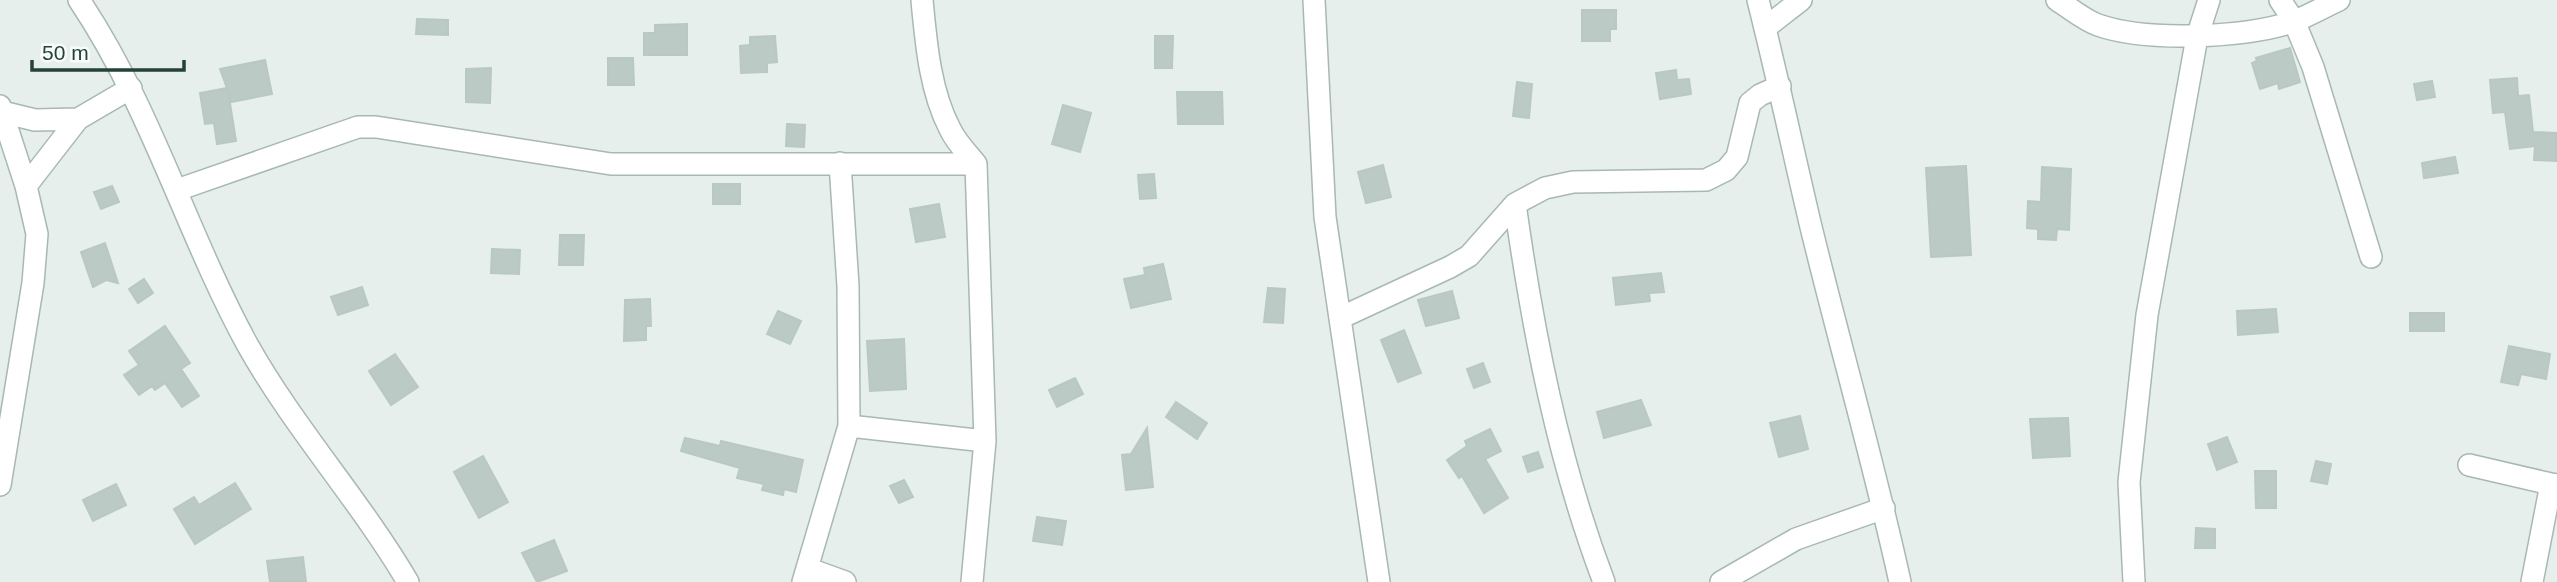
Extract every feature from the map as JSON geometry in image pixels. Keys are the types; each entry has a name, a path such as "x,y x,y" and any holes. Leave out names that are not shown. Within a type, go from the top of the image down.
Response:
{"street":[{"path":"79,0 104,36 131,88 247,343 286,410 366,517 408,582"},
{"path":"922,0 934,85 941,110 951,132 976,164 985,441 972,582"},
{"path":"1314,0 1325,217 1379,582"},
{"path":"1758,0 1811,227 1884,508 1900,582"},
{"path":"1765,28 1801,0"},
{"path":"2057,0 2095,24 2118,30 2197,37 2253,30 2294,21 2339,0"},
{"path":"2134,582 2129,482 2147,315 2197,37 2209,0"},
{"path":"2280,0 2294,21 2313,67 2371,257"},
{"path":"1340,318 1469,256 1516,204 1545,188 1573,182 1706,180 1726,170 1737,157 1750,103 1780,86"},
{"path":"26,187 78,119 131,88"},
{"path":"1,109 35,120 78,119"},
{"path":"0,485 2,452 36,255 37,234 26,187 1,109"},
{"path":"177,190 358,127 376,127 611,164 976,164"},
{"path":"840,163 848,286 849,426 806,575 845,582"},
{"path":"1516,204 1530,307 1559,434 1604,582"},
{"path":"849,426 985,441"},
{"path":"2469,465 2554,485 2532,582"},
{"path":"1721,582 1796,539 1884,508"}],"building":[{"path":"1582,10 1616,10 1616,29 1610,29 1610,41 1582,41"},
{"path":"417,19 448,20 448,35 416,34"},
{"path":"687,24 687,55 644,55 644,33 655,33 655,25"},
{"path":"775,36 777,62 767,63 767,72 741,73 740,46 750,45 750,37"},
{"path":"1155,36 1173,36 1172,68 1155,68"},
{"path":"2290,48 2300,82 2279,89 2278,83 2260,89 2252,63 2257,61 2256,58"},
{"path":"608,58 633,58 634,85 608,85"},
{"path":"265,60 272,94 231,102 228,91 236,141 217,144 214,123 205,124 200,93 227,88 220,69"},
{"path":"491,68 490,103 466,102 466,69"},
{"path":"1676,70 1677,80 1689,79 1691,94 1660,99 1656,73"},
{"path":"2517,78 2518,96 2529,95 2533,132 2557,133 2557,161 2534,160 2535,146 2510,149 2505,112 2493,113 2490,80"},
{"path":"2432,81 2435,97 2417,100 2414,84"},
{"path":"1517,82 1532,84 1529,118 1513,116"},
{"path":"1177,92 1222,92 1223,124 1178,124"},
{"path":"1063,105 1091,113 1080,152 1052,144"},
{"path":"787,124 805,125 804,147 786,146"},
{"path":"2455,157 2458,173 2424,178 2422,163"},
{"path":"1383,165 1391,197 1366,203 1358,172"},
{"path":"1966,166 1971,255 1931,257 1926,168"},
{"path":"2042,167 2071,169 2069,230 2057,229 2056,240 2038,239 2038,229 2027,228 2028,201 2041,202"},
{"path":"1154,174 1156,198 1140,199 1138,175"},
{"path":"713,184 740,184 740,204 713,204"},
{"path":"112,186 119,202 101,209 94,192"},
{"path":"939,204 945,237 916,242 910,209"},
{"path":"560,235 584,235 583,265 559,265"},
{"path":"105,243 118,283 106,280 93,287 81,252"},
{"path":"492,249 520,250 519,274 491,273"},
{"path":"1163,264 1171,299 1131,308 1124,279 1145,275 1144,268"},
{"path":"1661,273 1664,292 1649,293 1650,301 1616,305 1613,278"},
{"path":"144,279 153,293 138,303 129,289"},
{"path":"362,287 368,305 338,315 331,297"},
{"path":"1268,288 1285,289 1283,323 1264,322"},
{"path":"1452,291 1459,318 1426,326 1418,300"},
{"path":"650,299 651,326 646,326 646,340 624,341 625,300"},
{"path":"2276,309 2278,332 2238,335 2237,311"},
{"path":"778,311 801,321 790,344 767,334"},
{"path":"2410,313 2444,313 2444,331 2410,331"},
{"path":"165,326 190,363 181,369 199,396 182,407 165,383 155,390 152,386 139,395 124,375 139,365 129,351"},
{"path":"1404,330 1421,373 1398,382 1381,340"},
{"path":"904,339 906,389 870,391 867,341"},
{"path":"2509,346 2550,354 2546,379 2521,374 2518,385 2501,382"},
{"path":"395,354 418,387 391,405 369,371"},
{"path":"1483,363 1490,382 1474,388 1467,369"},
{"path":"1075,378 1083,394 1057,407 1049,390"},
{"path":"1641,400 1651,425 1604,438 1597,412"},
{"path":"1176,402 1207,423 1197,439 1166,417"},
{"path":"1800,416 1808,449 1779,457 1770,423"},
{"path":"2068,418 2070,456 2033,458 2030,419"},
{"path":"1147,428 1153,487 1126,490 1122,455 1131,454"},
{"path":"1490,429 1501,451 1485,459 1508,498 1484,513 1462,476 1459,478 1447,460 1467,446 1465,441"},
{"path":"2227,437 2237,462 2217,470 2208,444"},
{"path":"685,438 720,446 721,441 803,460 796,492 784,489 783,495 762,490 764,484 737,478 740,468 681,451"},
{"path":"1538,452 1543,467 1528,472 1523,457"},
{"path":"483,456 508,502 479,518 454,472"},
{"path":"2316,461 2331,464 2327,484 2311,481"},
{"path":"2255,471 2276,471 2276,508 2256,508"},
{"path":"904,480 913,497 899,503 890,486"},
{"path":"235,483 251,509 195,544 174,509 194,497 199,505"},
{"path":"116,484 126,505 93,521 83,500"},
{"path":"1037,517 1066,521 1062,545 1033,541"},
{"path":"2196,528 2215,529 2215,548 2195,548"},
{"path":"554,540 567,571 537,582 522,553"},
{"path":"303,557 306,582 270,582 267,561"}]}
